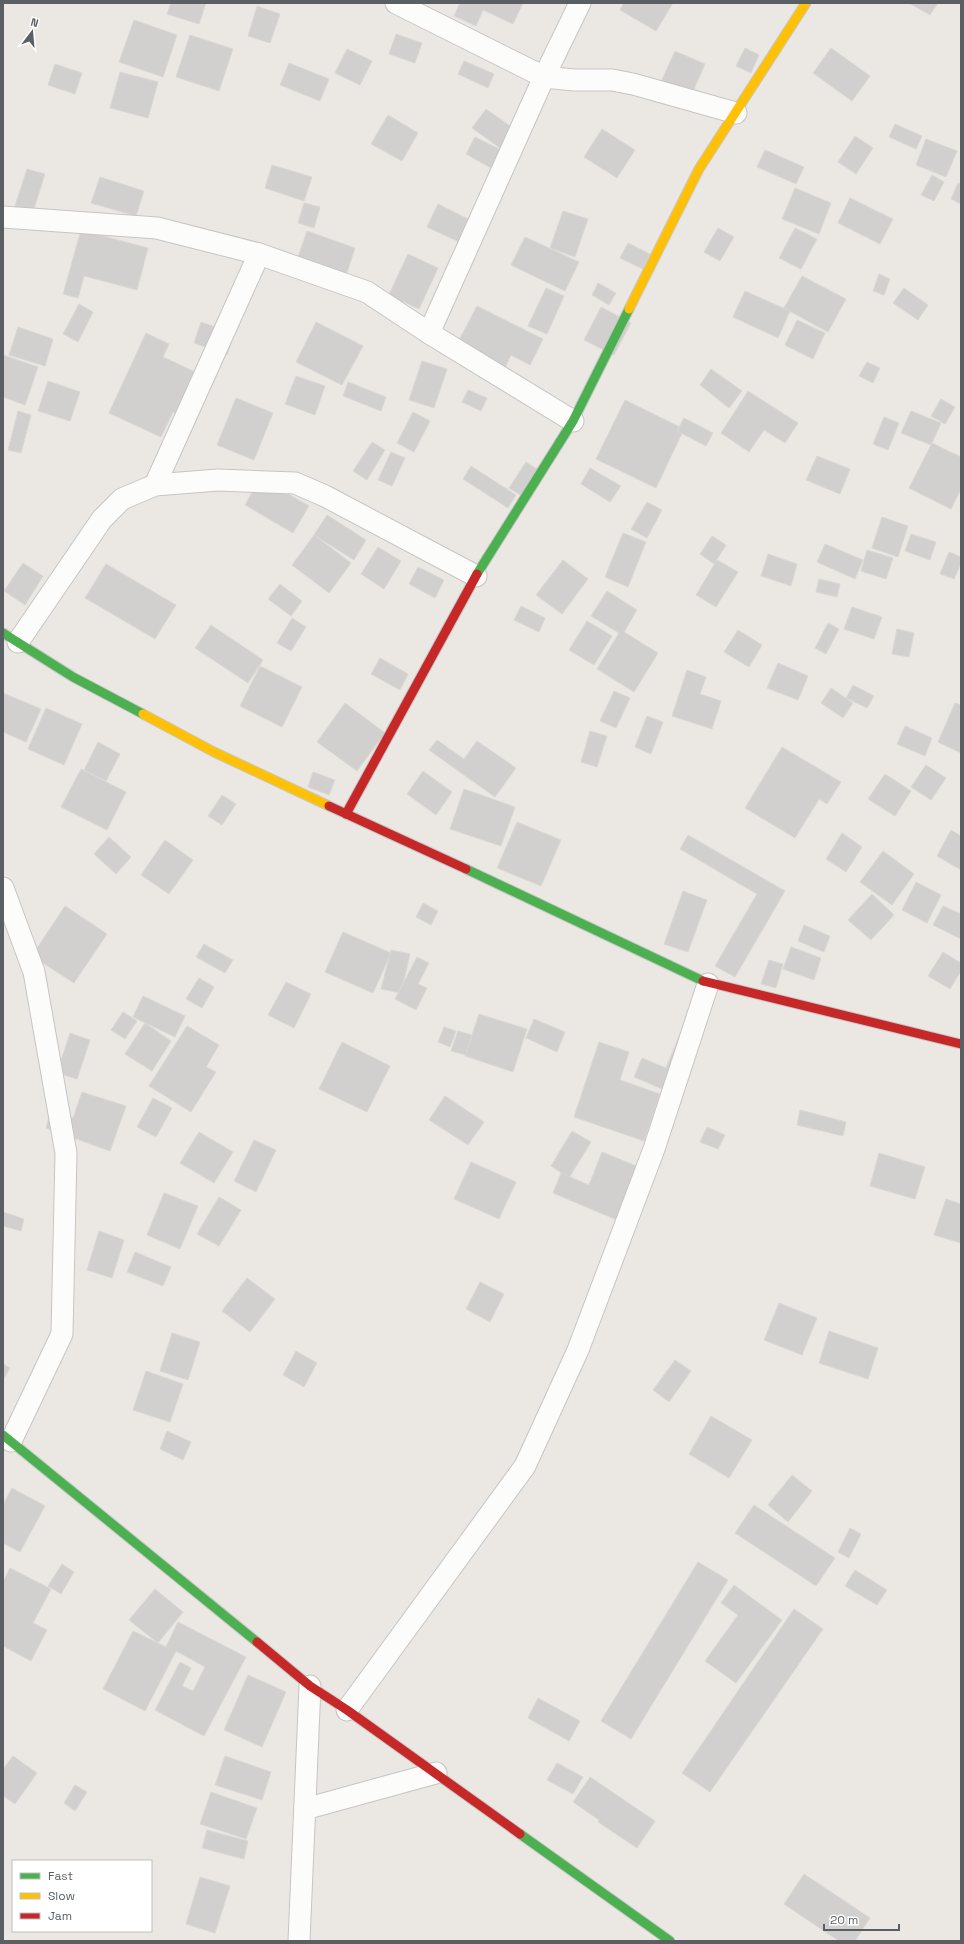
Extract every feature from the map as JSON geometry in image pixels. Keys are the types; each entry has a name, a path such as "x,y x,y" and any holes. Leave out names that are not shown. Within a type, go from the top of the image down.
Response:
{"street":[{"path":"396,3 544,77 574,80 612,80 633,84 736,113"},
{"path":"429,333 544,77 580,3"},
{"path":"346,814 476,576 573,421 699,169 806,3"},
{"path":"3,217 157,228 259,254 367,292 429,333 573,421"},
{"path":"154,485 259,254"},
{"path":"476,576 325,496 295,483 218,480 154,485 122,499 102,519 10,637 73,677 214,752 607,934 708,984 961,1044"},
{"path":"3,888 34,972 66,1153 62,1334 7,1438 310,1686 348,1710 670,1941"},
{"path":"348,1710 525,1466 578,1350 654,1149 708,984"},
{"path":"299,1941 310,1686"},
{"path":"305,1809 436,1773"}],"building":[{"path":"171,3 206,3 199,24 167,14"},
{"path":"460,3 523,3 513,24 483,10 476,26 454,16"},
{"path":"624,3 673,3 656,31 620,10"},
{"path":"909,3 938,3 930,15"},
{"path":"257,6 280,14 270,43 248,36"},
{"path":"134,20 177,35 163,77 119,62"},
{"path":"396,34 422,43 415,63 389,54"},
{"path":"190,35 233,49 219,91 176,77"},
{"path":"745,48 759,55 751,73 736,66"},
{"path":"831,48 870,76 852,101 813,73"},
{"path":"347,49 372,61 360,85 335,73"},
{"path":"675,51 705,64 694,89 737,108 658,89"},
{"path":"464,61 494,74 488,88 458,74"},
{"path":"289,63 329,79 320,101 280,85"},
{"path":"55,64 82,73 75,94 48,85"},
{"path":"120,72 158,82 148,118 110,108"},
{"path":"486,109 517,131 503,150 472,128"},
{"path":"388,115 418,133 402,161 371,144"},
{"path":"895,124 922,136 916,149 889,137"},
{"path":"602,129 635,150 617,178 584,157"},
{"path":"855,136 873,148 856,174 838,162"},
{"path":"475,137 503,151 493,169 466,154"},
{"path":"926,139 957,151 946,177 916,165"},
{"path":"765,150 804,167 796,184 757,167"},
{"path":"272,165 312,177 304,201 265,188"},
{"path":"27,169 45,174 32,215 14,209"},
{"path":"932,175 944,182 934,201 921,195"},
{"path":"100,177 144,191 136,216 91,203"},
{"path":"958,183 961,184 961,204 951,199"},
{"path":"795,188 831,203 819,234 782,219"},
{"path":"850,198 893,219 880,244 838,223"},
{"path":"304,203 320,207 314,228 298,223"},
{"path":"438,204 470,220 459,242 427,227"},
{"path":"563,211 588,219 575,257 550,248"},
{"path":"718,228 734,237 720,261 704,252"},
{"path":"795,228 817,239 801,269 779,258"},
{"path":"81,230 148,248 137,290 84,276 78,298 63,294"},
{"path":"307,231 355,248 342,288 293,271"},
{"path":"525,237 579,262 565,291 511,265"},
{"path":"628,243 650,254 643,269 620,258"},
{"path":"408,254 438,268 419,309 402,301 395,315 382,309"},
{"path":"879,274 890,279 884,295 873,291"},
{"path":"802,276 846,299 828,332 784,308"},
{"path":"598,283 616,293 609,305 592,295"},
{"path":"546,288 564,296 547,334 528,326"},
{"path":"904,288 928,305 918,320 893,303"},
{"path":"745,291 790,311 778,338 733,317"},
{"path":"79,304 93,312 78,342 63,334"},
{"path":"477,306 543,339 530,365 511,355 505,368 457,344"},
{"path":"601,307 631,323 614,355 584,340"},
{"path":"797,320 825,333 813,359 785,345"},
{"path":"201,322 234,334 227,355 194,343"},
{"path":"316,322 363,346 342,385 296,362"},
{"path":"18,327 53,339 45,366 9,355"},
{"path":"146,333 169,344 163,357 212,380 193,421 173,412 161,437 109,413"},
{"path":"3,355 38,367 25,405 3,397"},
{"path":"422,361 447,369 434,408 409,400"},
{"path":"867,362 880,368 873,383 859,376"},
{"path":"711,369 742,391 729,408 700,385"},
{"path":"296,376 325,386 315,415 285,404"},
{"path":"48,381 80,392 70,421 38,411"},
{"path":"348,382 386,397 381,411 343,396"},
{"path":"468,390 487,398 481,411 462,402"},
{"path":"748,391 798,423 785,443 764,430 749,452 721,433"},
{"path":"236,398 273,413 254,460 217,445"},
{"path":"941,399 955,407 945,424 931,416"},
{"path":"625,400 684,429 656,488 596,459"},
{"path":"18,411 31,415 21,453 8,450"},
{"path":"911,411 941,423 931,445 901,433"},
{"path":"413,412 430,421 414,452 397,443"},
{"path":"884,417 899,423 888,450 873,444"},
{"path":"684,418 713,433 706,446 677,431"},
{"path":"372,442 385,450 367,480 353,471"},
{"path":"932,443 961,457 961,489 951,509 909,488"},
{"path":"391,452 405,458 392,486 378,480"},
{"path":"817,456 850,469 840,494 806,480"},
{"path":"526,462 543,473 527,499 509,488"},
{"path":"471,466 516,495 508,508 463,479"},
{"path":"590,468 621,486 610,502 581,484"},
{"path":"260,478 309,506 293,533 245,505"},
{"path":"647,502 662,510 647,538 631,529"},
{"path":"327,515 366,540 354,560 314,535"},
{"path":"882,517 908,526 898,557 872,548"},
{"path":"623,533 646,542 628,587 605,577"},
{"path":"911,534 936,542 930,560 905,551"},
{"path":"314,535 351,563 329,593 292,565"},
{"path":"712,536 726,545 714,564 700,554"},
{"path":"825,544 863,560 855,579 817,562"},
{"path":"378,547 401,561 384,589 361,574"},
{"path":"867,550 893,558 886,579 861,571"},
{"path":"949,552 961,557 961,563 954,579 940,574"},
{"path":"768,554 797,564 791,586 761,576"},
{"path":"563,560 588,579 562,614 536,595"},
{"path":"717,560 738,572 716,607 696,595"},
{"path":"23,563 43,576 25,605 4,591"},
{"path":"106,564 176,605 155,639 85,598"},
{"path":"418,567 444,580 435,598 409,584"},
{"path":"819,579 840,584 837,597 816,592"},
{"path":"280,584 302,601 291,616 268,599"},
{"path":"607,591 637,610 624,632 658,653 634,692 597,669 619,633 591,616"},
{"path":"521,606 545,618 539,632 514,620"},
{"path":"852,607 882,617 874,639 844,629"},
{"path":"292,618 306,627 291,651 277,643"},
{"path":"587,621 612,636 594,665 569,650"},
{"path":"828,623 839,629 826,654 815,648"},
{"path":"211,625 263,660 248,683 195,648"},
{"path":"897,629 914,633 909,657 892,654"},
{"path":"738,630 762,645 749,667 724,652"},
{"path":"380,658 408,674 400,690 371,674"},
{"path":"778,663 808,676 798,700 767,688"},
{"path":"260,666 302,687 282,727 240,706"},
{"path":"687,670 706,677 700,694 721,701 712,729 672,716"},
{"path":"853,685 874,696 867,708 846,698"},
{"path":"831,688 853,703 843,718 821,703"},
{"path":"614,691 630,698 616,728 600,721"},
{"path":"3,693 41,709 26,742 3,732"},
{"path":"345,703 385,733 357,771 317,742"},
{"path":"955,703 961,705 961,753 938,742"},
{"path":"46,708 82,724 64,765 28,749"},
{"path":"647,716 663,722 651,754 635,747"},
{"path":"905,726 932,738 925,756 897,744"},
{"path":"590,731 607,736 597,767 581,762"},
{"path":"437,740 464,759 477,741 516,768 495,797 429,750"},
{"path":"98,742 120,754 106,781 84,770"},
{"path":"782,747 841,782 827,804 819,799 795,838 745,808"},
{"path":"926,765 946,778 931,800 911,787"},
{"path":"81,769 126,792 107,830 61,807"},
{"path":"423,771 452,792 436,815 407,794"},
{"path":"313,772 335,780 329,795 308,787"},
{"path":"885,774 911,791 895,816 868,799"},
{"path":"464,789 515,807 501,846 450,829"},
{"path":"222,795 236,804 222,825 208,816"},
{"path":"517,822 561,840 541,886 497,868"},
{"path":"951,830 961,836 961,870 937,856"},
{"path":"842,833 862,847 846,872 826,859"},
{"path":"688,835 785,891 735,977 715,966 757,894 680,849"},
{"path":"109,837 131,857 116,874 94,854"},
{"path":"165,840 193,860 169,894 141,875"},
{"path":"883,851 914,874 892,905 860,882"},
{"path":"916,882 941,895 927,923 902,910"},
{"path":"683,891 707,900 688,952 664,944"},
{"path":"872,894 894,915 871,940 848,920"},
{"path":"423,903 438,911 431,925 416,917"},
{"path":"65,906 107,934 74,983 32,956"},
{"path":"943,906 961,914 961,939 933,925"},
{"path":"804,925 830,936 824,952 798,941"},
{"path":"343,932 391,953 373,993 325,972"},
{"path":"204,944 233,960 225,973 196,957"},
{"path":"791,947 821,958 814,980 783,969"},
{"path":"391,950 410,954 401,993 381,989"},
{"path":"943,952 961,963 961,971 950,989 928,976"},
{"path":"417,957 429,963 418,984 427,988 416,1010 395,999"},
{"path":"769,960 783,964 776,988 761,984"},
{"path":"199,978 214,987 202,1008 186,999"},
{"path":"286,982 311,994 294,1028 268,1015"},
{"path":"143,996 185,1016 175,1037 133,1017"},
{"path":"123,1012 137,1021 125,1039 111,1030"},
{"path":"479,1014 527,1029 513,1072 465,1056"},
{"path":"534,1019 565,1032 557,1052 526,1038"},
{"path":"145,1023 171,1041 152,1071 125,1054"},
{"path":"187,1026 219,1045 206,1067 216,1072 191,1112 149,1086"},
{"path":"444,1027 456,1031 450,1047 438,1042"},
{"path":"683,1027 667,1091 634,1077 642,1058 666,1068"},
{"path":"458,1031 472,1035 466,1055 451,1051"},
{"path":"70,1033 90,1040 77,1079 57,1073"},
{"path":"342,1042 390,1066 367,1112 319,1089"},
{"path":"599,1042 629,1052 620,1080 660,1094 644,1141 574,1117"},
{"path":"82,1092 126,1106 110,1151 46,1128 51,1110 73,1118"},
{"path":"445,1096 484,1122 468,1145 429,1120"},
{"path":"153,1098 172,1108 156,1137 137,1127"},
{"path":"800,1110 846,1122 843,1136 797,1125"},
{"path":"707,1127 725,1135 718,1149 700,1142"},
{"path":"572,1131 591,1142 569,1178 551,1166"},
{"path":"199,1132 233,1152 214,1183 180,1163"},
{"path":"254,1140 276,1150 256,1192 234,1181"},
{"path":"602,1152 639,1167 617,1220 553,1193 561,1173 589,1185"},
{"path":"879,1153 925,1167 915,1199 870,1186"},
{"path":"471,1162 516,1182 499,1219 454,1199"},
{"path":"164,1193 198,1206 180,1249 147,1235"},
{"path":"219,1197 241,1210 219,1246 197,1234"},
{"path":"946,1199 961,1204 961,1243 934,1235"},
{"path":"3,1212 24,1219 21,1231 3,1226"},
{"path":"99,1231 124,1240 112,1278 87,1270"},
{"path":"135,1252 171,1267 163,1286 127,1272"},
{"path":"247,1278 275,1299 250,1332 222,1311"},
{"path":"480,1282 504,1294 490,1322 466,1309"},
{"path":"779,1303 817,1318 802,1355 764,1340"},
{"path":"829,1331 878,1348 868,1379 819,1363"},
{"path":"172,1333 200,1342 188,1380 160,1371"},
{"path":"296,1351 317,1363 304,1387 283,1375"},
{"path":"675,1360 691,1371 669,1402 653,1390"},
{"path":"3,1364 10,1368 3,1380"},
{"path":"146,1371 183,1384 170,1422 133,1410"},
{"path":"711,1416 752,1440 729,1478 689,1454"},
{"path":"167,1431 191,1442 183,1460 160,1449"},
{"path":"792,1475 812,1491 788,1522 768,1505"},
{"path":"12,1488 45,1506 20,1552 3,1543 3,1505"},
{"path":"754,1505 835,1558 816,1586 735,1533"},
{"path":"850,1528 861,1534 849,1558 838,1552"},
{"path":"698,1562 728,1580 631,1739 601,1721"},
{"path":"62,1564 74,1572 61,1594 48,1586"},
{"path":"10,1568 51,1589 33,1623 47,1630 31,1661 3,1646 3,1582"},
{"path":"855,1570 887,1590 877,1605 845,1586"},
{"path":"734,1585 782,1620 736,1683 705,1661 738,1615 721,1603"},
{"path":"155,1589 183,1612 158,1643 129,1620"},
{"path":"794,1609 823,1629 710,1792 682,1773"},
{"path":"178,1622 246,1657 204,1736 155,1710 180,1662 191,1668 182,1686 193,1691 205,1667 176,1651 145,1711 103,1689 133,1631 166,1647"},
{"path":"248,1675 286,1692 262,1747 224,1730"},
{"path":"538,1698 580,1721 569,1741 528,1718"},
{"path":"13,1756 37,1773 15,1804 3,1796 3,1769"},
{"path":"225,1756 271,1772 262,1800 215,1785"},
{"path":"557,1763 583,1777 573,1794 547,1780"},
{"path":"590,1777 655,1821 637,1848 598,1822 599,1820 573,1802"},
{"path":"75,1785 87,1792 75,1811 64,1803"},
{"path":"211,1792 257,1808 246,1839 200,1824"},
{"path":"207,1830 248,1841 244,1859 202,1848"},
{"path":"804,1874 870,1918 855,1941 839,1941 784,1904"},
{"path":"200,1877 230,1886 215,1933 186,1924"}],"traffic: fast":[{"path":"477,574 573,421 629,309"},
{"path":"3,633 73,677 143,714"},
{"path":"466,869 703,981"},
{"path":"3,1435 257,1642"},
{"path":"520,1834 670,1941"}],"traffic: slow":[{"path":"629,309 699,169 806,3"},
{"path":"143,714 214,752 329,806"}],"traffic: jam":[{"path":"346,814 477,574"},
{"path":"329,806 466,869"},
{"path":"703,981 961,1044"},
{"path":"257,1642 310,1686 347,1710 520,1834"}]}
